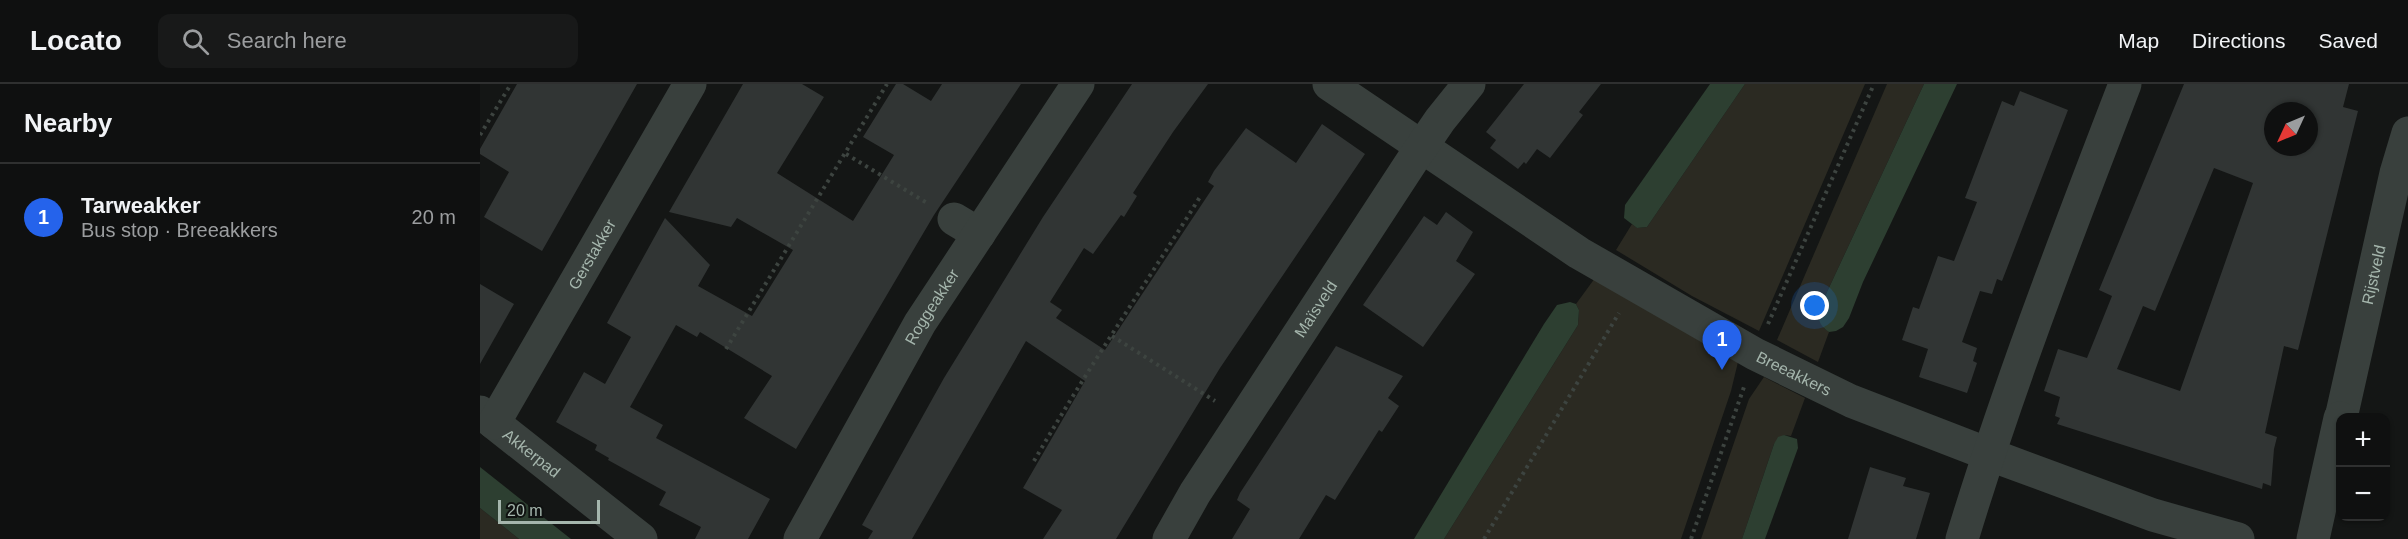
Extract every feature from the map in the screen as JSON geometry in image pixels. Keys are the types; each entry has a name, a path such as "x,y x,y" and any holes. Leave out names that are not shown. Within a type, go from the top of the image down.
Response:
{"street":[{"name":"Gerstakker","path":"487,418 690,84"},
{"name":"Roggeakker","path":"800,539 920,323 966,226 1078,84"},
{"name":"Breeakkers","path":"1329,84 1579,252 1755,354 1851,401 1988,454 2153,515 2238,539"},
{"name":"Maïsveld","path":"1169,539 1195,493 1421,147 1469,84"},
{"path":"1962,539 2034,319 2125,84"},
{"name":"Rijstveld","path":"2342,413 2396,173 2408,133"},
{"name":"Akkerpad","path":"487,418 640,539"},
{"name":"Rijstveld","path":"2313,539 2336,440"}],"path":[{"path":"480,135 511,84"},
{"path":"726,349 887,84"},
{"path":"1691,539 1755,354 1874,84"},
{"path":"846,154 966,226"},
{"path":"1034,461 1074,391 1112,336 1200,197"},
{"path":"1484,539 1623,307"},
{"path":"1759,316 1779,327"},
{"path":"1112,336 1243,420"}],"shaded area":[{"path":"1710,84 1745,84 1647,227 1637,228 1624,218 1625,205"},
{"path":"1745,84 1865,84 1759,331 1692,296 1616,250 1632,224 1637,228 1647,227"},
{"path":"1887,84 1924,84 1820,307 1824,328 1829,332 1818,362 1777,340"},
{"path":"1924,84 1957,84 1863,282 1849,318 1843,327 1829,332 1820,321 1820,307"},
{"path":"1595,278 1738,362 1731,391 1681,539 1444,539 1578,325 1579,310 1576,304"},
{"path":"1570,302 1576,304 1579,310 1578,325 1444,539 1414,539 1544,324 1557,305"},
{"path":"1764,377 1805,398 1791,436 1784,435 1774,444 1742,539 1701,539 1749,399"},
{"path":"1784,435 1797,439 1798,448 1765,539 1742,539 1774,444 1778,437"},
{"path":"480,467 571,539 519,539 480,508"},
{"path":"480,508 485,512 519,539 480,539"}],"building":[{"path":"517,84 637,84 542,251 484,217 509,172 480,154 480,149"},
{"path":"743,84 802,84 824,97 777,173 853,221 894,155 863,137 896,84 903,84 931,101 942,84 1021,84 934,215 796,449 744,418 772,376 700,332 697,337 676,325 630,407 663,425 656,438 770,499 748,539 695,539 701,527 659,505 666,492 608,460 609,458 595,450 597,445 556,422 584,372 605,384 631,337 607,323 665,218 710,265 698,286 752,316 793,250 737,218 731,227 669,212"},
{"path":"1132,84 1208,84 1133,193 1137,196 1124,217 1121,215 1093,254 1084,248 1050,302 1062,310 1056,318 1105,350 1214,186 1208,182 1214,171 1246,128 1296,163 1322,124 1365,154 1220,368 1116,539 1043,539 1062,510 1023,488 1085,381 1026,341 912,539 868,539 873,531 862,525 944,378 1043,217"},
{"path":"1524,84 1601,84 1579,112 1583,115 1550,158 1537,149 1526,164 1524,162 1518,169 1490,148 1496,140 1486,132"},
{"path":"2184,84 2349,84 2343,107 2358,111 2298,350 2284,346 2265,433 2277,437 2271,486 2263,483 2262,489 2057,424 2060,418 2055,416 2060,397 2044,391 2058,349 2087,358 2112,296 2099,290","holes":["2214,168 2253,183 2180,391 2117,369 2143,306 2155,311"]},
{"path":"2020,91 2068,110 2002,281 1997,279 1992,294 1980,291 1962,342 1977,348 1973,361 1977,363 1967,393 1919,377 1928,349 1902,340 1913,307 1919,309 1938,256 1954,261 1977,202 1965,198 2002,101 2014,106"},
{"path":"1446,212 1473,232 1456,261 1475,274 1423,347 1363,305 1424,216 1437,225"},
{"path":"480,284 514,304 480,364"},
{"path":"1336,346 1403,376 1388,398 1399,406 1382,432 1379,430 1335,500 1326,495 1299,539 1232,539 1250,509 1237,500 1240,493"},
{"path":"1870,467 1906,478 1903,486 1930,493 1916,539 1848,539"}],"place":[{"name":"Tarweakker","path":"1722,370"}]}
